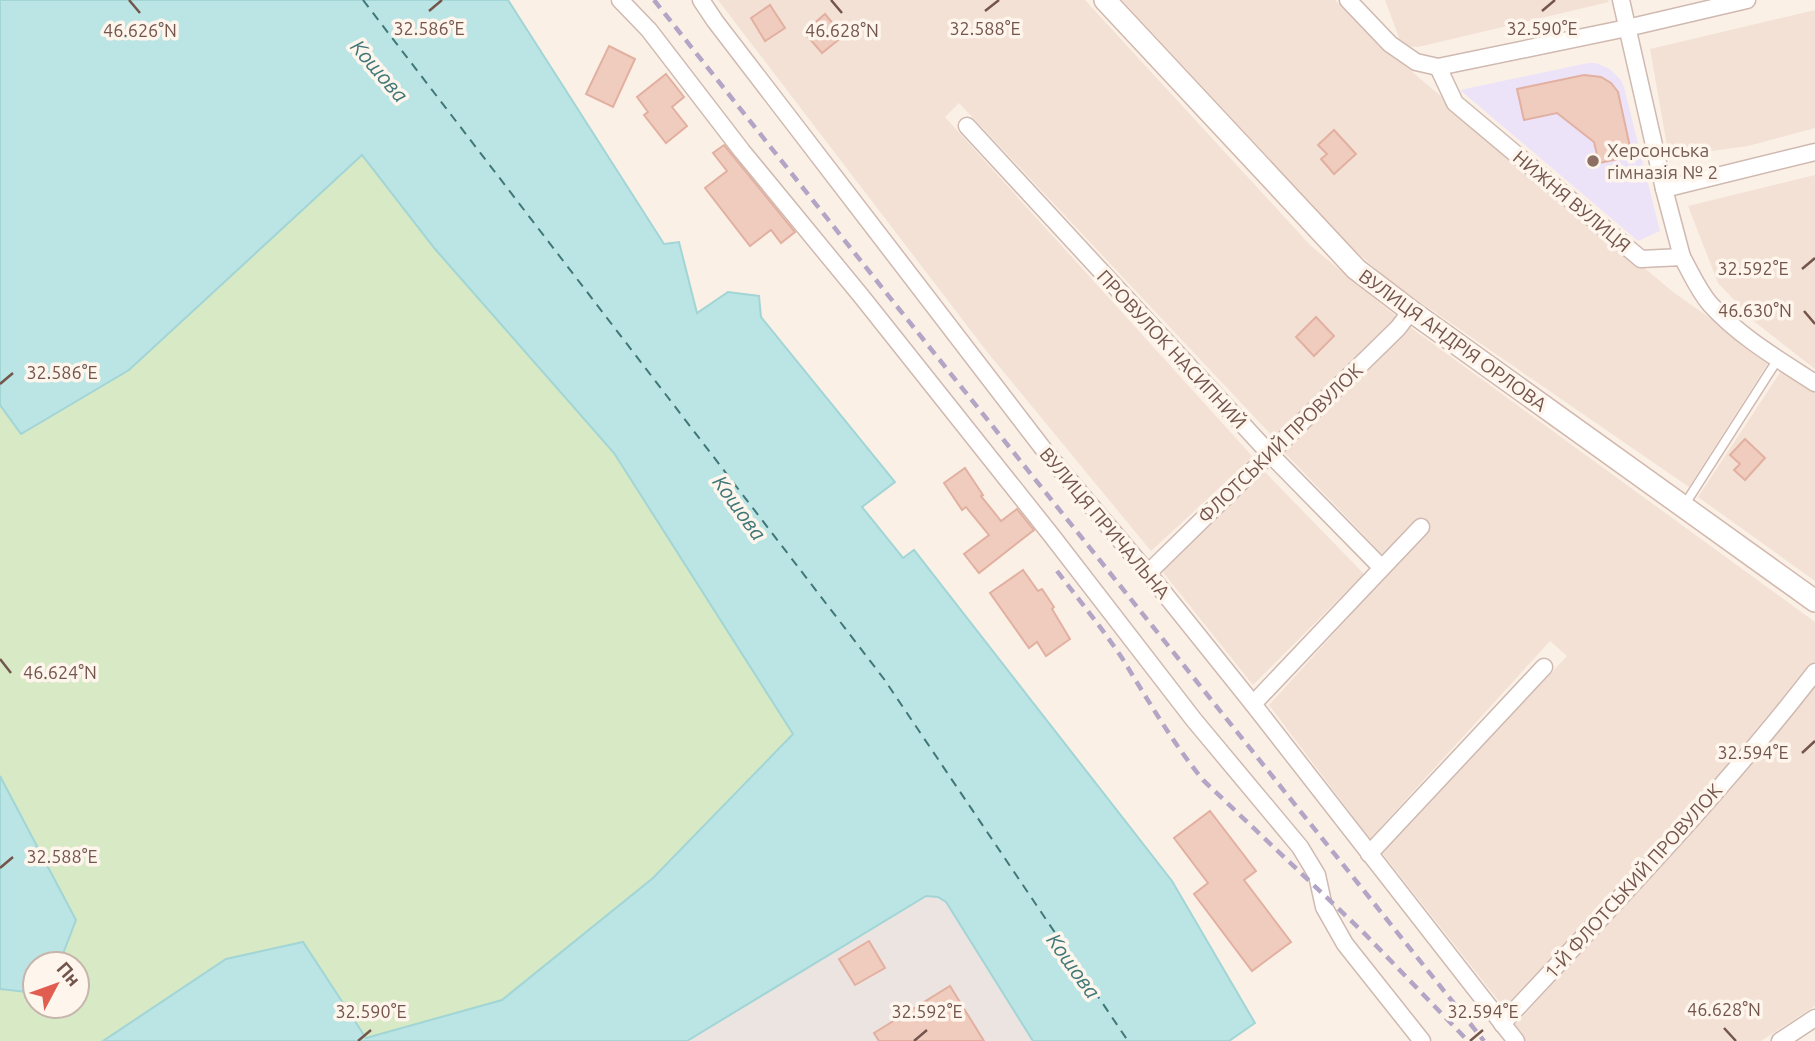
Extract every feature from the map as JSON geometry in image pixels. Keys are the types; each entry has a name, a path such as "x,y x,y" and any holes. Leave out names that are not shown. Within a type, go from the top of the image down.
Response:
{"street":[{"path":"620,0 649,30 742,151 1018,493 1194,720 1300,847 1317,875 1324,907 1345,944 1422,1041"},
{"name":"ВУЛИЦЯ ПРИЧАЛЬНА","path":"701,0 1048,455 1148,573 1253,704 1516,1041"},
{"name":"ВУЛИЦЯ АНДРІЯ ОРЛОВА","path":"1105,0 1356,269 1815,601"},
{"path":"1348,0 1390,44 1416,62 1438,67 1747,0"},
{"path":"1621,0 1682,257 1709,303 1739,333 1815,383"},
{"name":"НИЖНЯ ВУЛИЦЯ","path":"1438,67 1455,103 1642,258 1682,257"},
{"name":"ПРОВУЛОК НАСИПНИЙ","path":"967,126 1269,453 1381,567"},
{"path":"1664,189 1815,152"},
{"name":"ФЛОТСЬКИЙ ПРОВУЛОК","path":"1148,573 1398,328 1411,311"},
{"path":"1253,704 1421,527"},
{"path":"1369,854 1544,667"},
{"name":"1-Й ФЛОТСЬКИЙ ПРОВУЛОК","path":"1503,1024 1717,790 1815,672"},
{"path":"1780,1041 1815,1018"}],"lane":[{"path":"1684,507 1778,359"}],"shaded area":[{"path":"718,0 1085,0 1311,246 1397,317 1274,438 959,103 945,117 1253,457 1151,551 988,353"},
{"path":"1122,0 1335,0 1417,76 1673,292 1770,360 1689,487 1391,282 1351,247"},
{"path":"1385,0 1609,2 1418,47 1402,46"},
{"path":"1815,10 1815,128 1748,146 1669,157 1650,49"},
{"name":"Херсонська гімназія № 2","path":"1596,63 1610,69 1624,87 1660,231 1638,241 1460,90"},
{"path":"1815,175 1815,369 1756,323 1718,283 1688,206"},
{"path":"1410,327 1815,622 1815,661 1731,763 1505,1009 1382,853 1567,656 1550,641 1370,839 1269,705 1430,527 1421,518 1383,555 1283,451"},
{"path":"1783,368 1815,388 1815,581 1698,497"},
{"path":"1264,471 1364,574 1253,685 1162,571"},
{"path":"1815,685 1815,1006 1761,1041 1526,1041 1514,1026 1733,787"},
{"path":"926,896 938,897 946,902 1033,1041 687,1041"}],"green space":[{"path":"362,154 435,249 614,453 793,734 653,878 502,1000 366,1038 226,959 103,1041 0,1041 0,989 21,991 21,1020 91,1020 91,950 64,950 76,920 0,776 0,405 21,434 129,370"}],"water":[{"name":"Кошова","path":"0,0 508,0 664,244 679,242 697,313 728,292 759,296 761,317 895,482 862,507 903,558 914,550 1172,881 1255,1023 1229,1041 1033,1041 946,902 938,897 926,896 687,1041 103,1041 226,959 303,942 366,1038 502,1000 653,878 793,734 614,453 435,249 362,155 129,370 21,434 0,405"},
{"path":"0,776 76,920 64,950 21,950 21,991 0,989"}],"building":[{"path":"770,5 785,28 765,41 751,18"},
{"path":"825,14 843,36 822,53 804,32"},
{"path":"609,46 635,59 613,107 586,94"},
{"path":"666,74 684,97 672,107 687,126 666,143 644,115 648,112 637,97"},
{"path":"1584,75 1601,77 1611,83 1618,92 1632,156 1599,163 1594,142 1557,113 1524,120 1517,89"},
{"path":"1334,130 1356,154 1334,174 1321,159 1327,154 1318,145"},
{"path":"724,145 795,232 781,243 771,230 750,246 705,188 727,171 713,153"},
{"path":"1316,317 1334,336 1314,356 1296,337"},
{"path":"1745,439 1765,458 1745,480 1734,470 1740,464 1730,455"},
{"path":"965,468 983,495 981,496 1001,521 1017,509 1034,530 979,573 964,554 989,535 966,507 962,510 944,483"},
{"path":"1023,570 1038,591 1042,589 1070,639 1046,656 1037,642 1029,648 990,593"},
{"path":"1210,811 1256,871 1244,880 1291,942 1252,971 1194,894 1208,883 1174,838"},
{"path":"869,941 885,968 855,985 839,959"},
{"path":"950,986 984,1041 879,1041 874,1033"}],"ferry route":[{"path":"363,0 884,679 1128,1041"}],"railway":[{"path":"654,0 1484,1041"},
{"path":"1057,571 1114,647 1171,736 1203,780 1363,932 1468,1041"}],"place":[{"name":"Херсонська гімназія № 2","path":"1593,161"}]}
